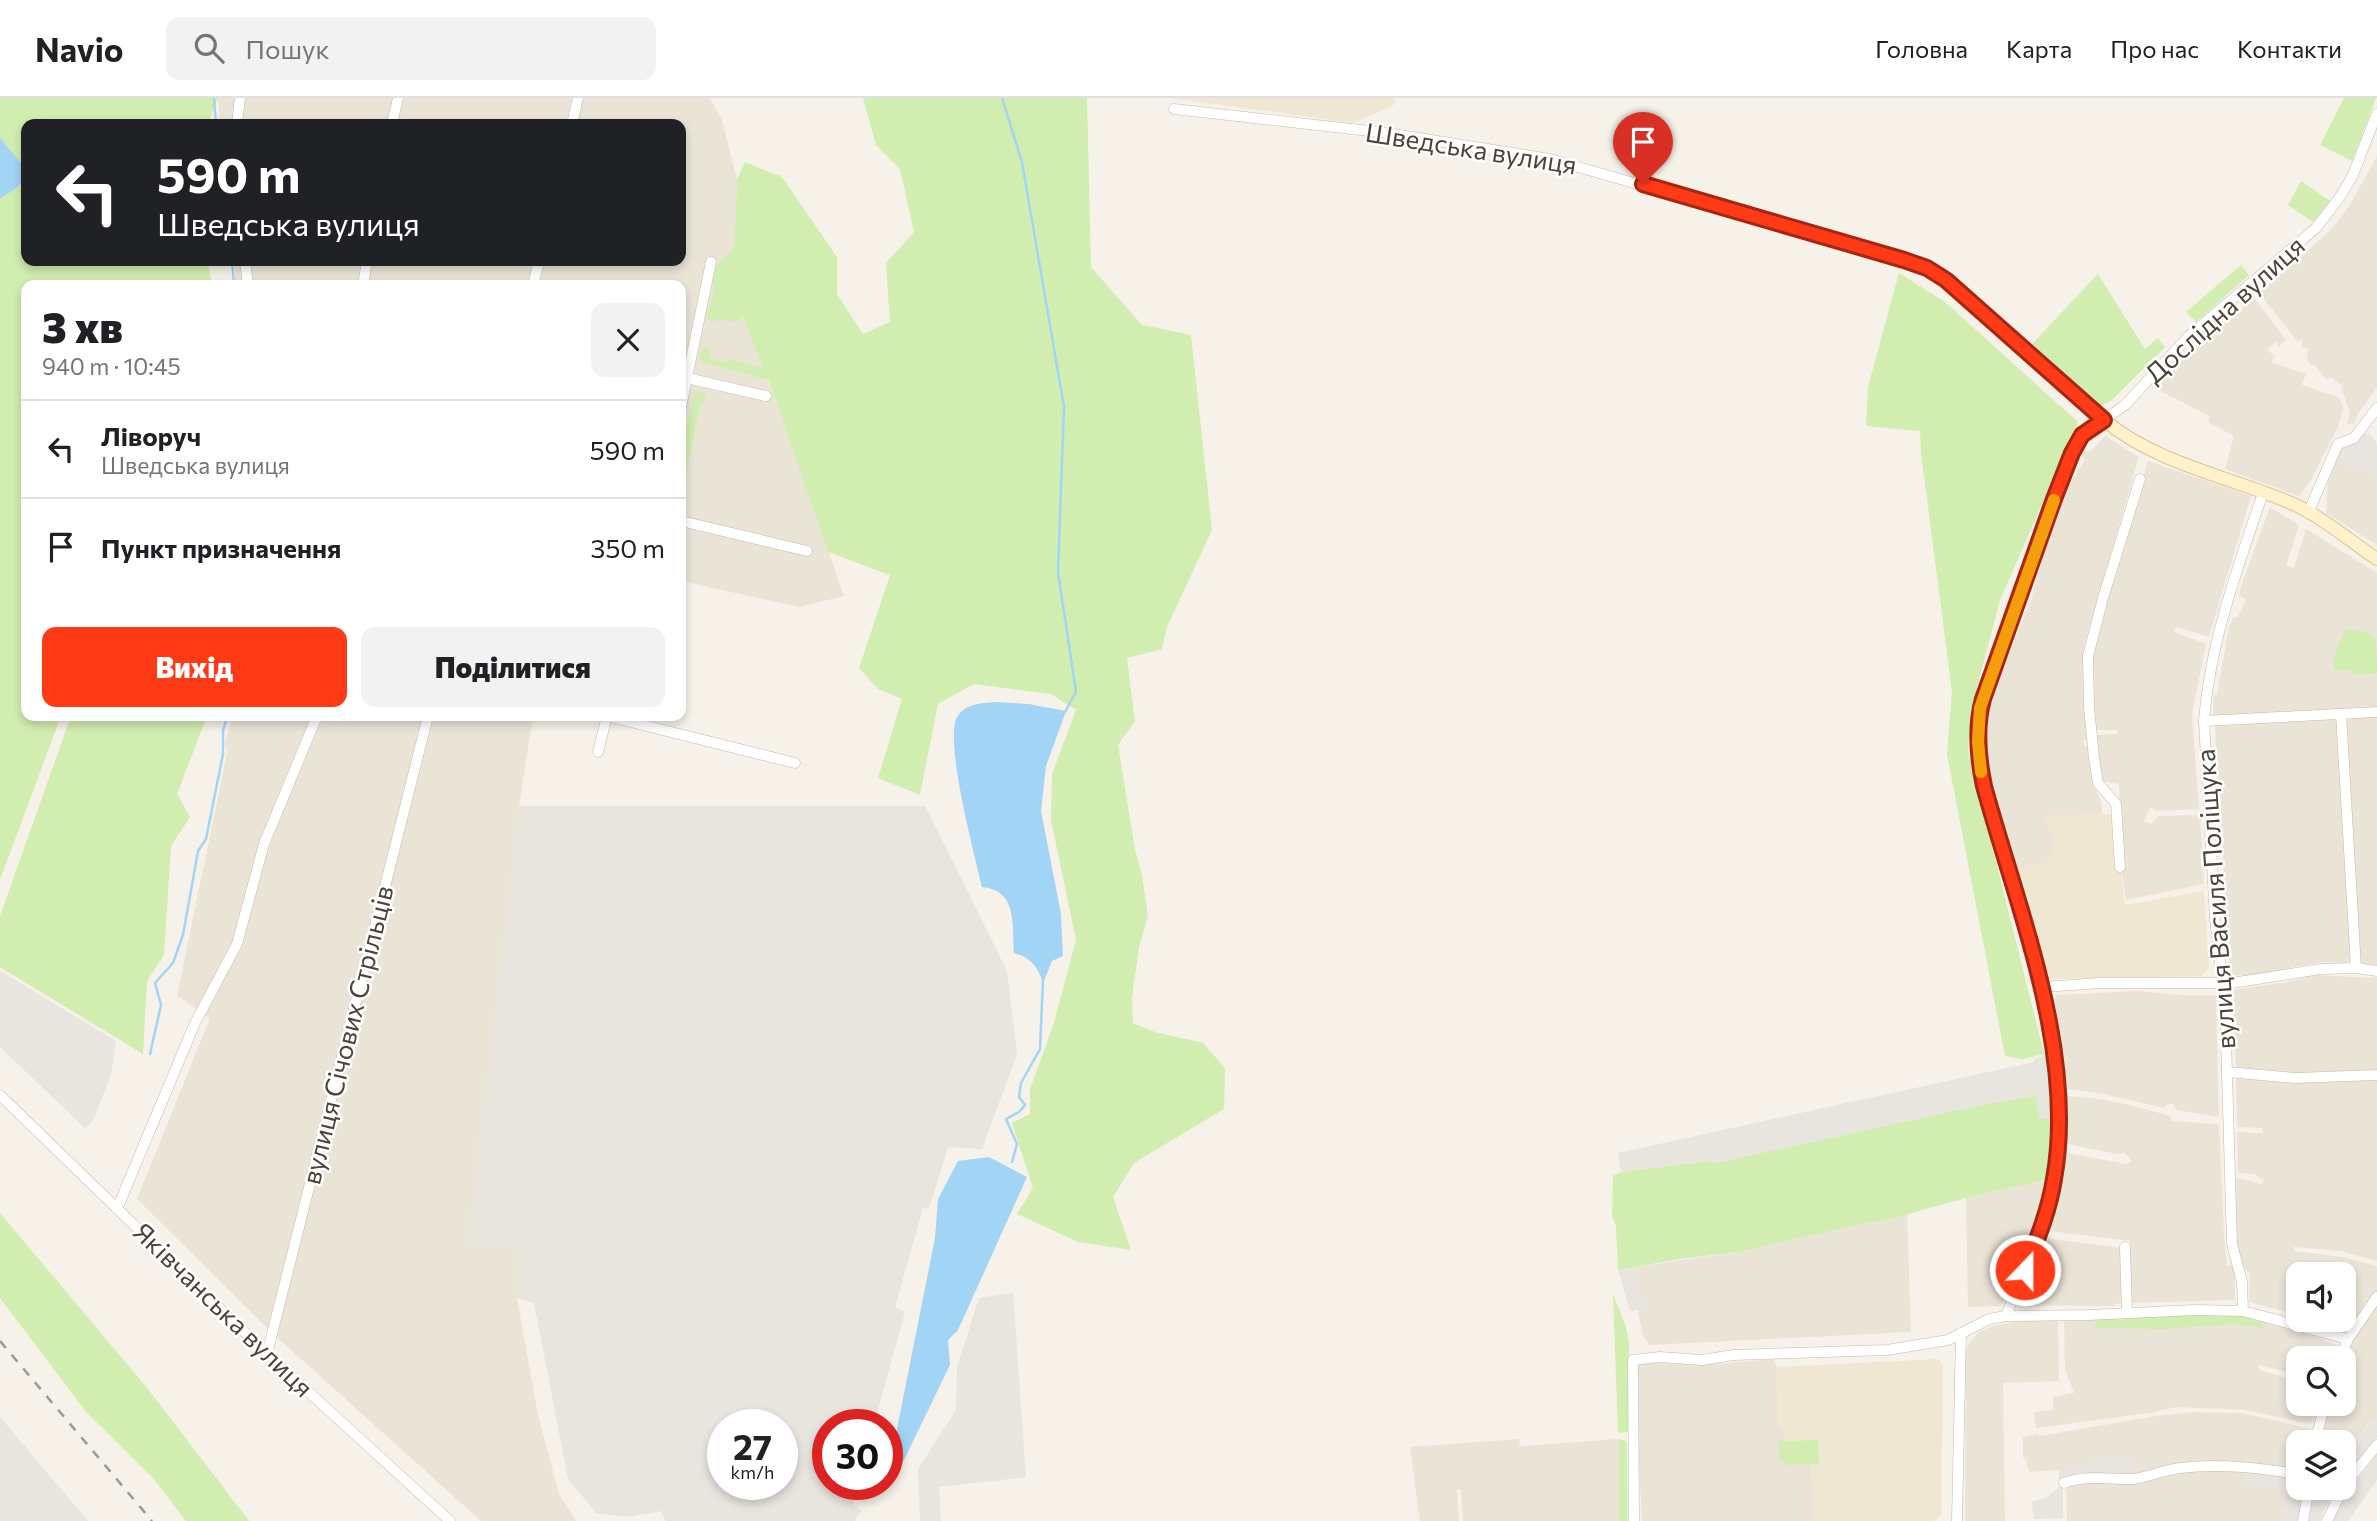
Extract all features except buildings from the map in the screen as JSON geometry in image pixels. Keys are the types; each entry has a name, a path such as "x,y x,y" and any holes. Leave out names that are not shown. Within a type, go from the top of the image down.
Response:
{"street":[{"path":"238,119 240,98"},
{"path":"393,119 398,98"},
{"path":"573,119 578,98"},
{"name":"Шведська вулиця","path":"1174,109 1387,133 1550,159 1927,268 1946,280 2120,433 2170,459 2294,504 2377,559"},
{"name":"Дослідна вулиця","path":"2006,1316 2049,1205 2056,1163 2057,1094 2043,988 1984,786 1978,753 1979,719 1983,699 2054,499 2082,435 2124,405 2189,336 2316,228 2353,175 2377,113"},
{"path":"686,383 711,262"},
{"path":"687,378 765,396"},
{"path":"2308,513 2338,443 2354,438 2377,408"},
{"path":"2120,867 2116,804 2098,783 2094,758 2088,656 2140,479"},
{"name":"вулиця Василя Поліщука","path":"2243,1311 2242,1282 2232,1244 2223,983 2215,919 2204,721 2206,693 2220,625 2263,493"},
{"path":"686,522 807,551"},
{"path":"2204,721 2377,712"},
{"path":"2341,714 2356,968"},
{"path":"117,1209 195,1023 237,944 264,844 315,721"},
{"name":"вулиця Січових Стрільців","path":"267,1354 427,721"},
{"path":"598,752 606,721"},
{"path":"627,721 795,763"},
{"path":"2043,988 2113,983 2223,983 2321,969 2356,968 2377,971"},
{"path":"2227,1072 2295,1078 2377,1075"},
{"name":"Яківчанська вулиця","path":"0,1095 267,1354 450,1521"},
{"path":"2125,1247 2127,1313"},
{"path":"2345,1346 2377,1297"},
{"path":"1634,1521 1633,1360 1660,1357 1702,1360 1723,1355 1816,1351 1868,1352 1948,1340 1989,1319 2006,1316 2194,1310 2243,1311 2348,1339"},
{"path":"1957,1521 1961,1333"},
{"path":"2356,1471 2377,1445"},
{"path":"2064,1483 2095,1477 2136,1478 2176,1469 2219,1465 2286,1472"},
{"path":"2302,1521 2306,1500"},
{"path":"2327,1521 2337,1500"}],"shaded area":[{"path":"218,98 710,98 722,120 737,180 734,249 717,264 743,316 769,380 844,596 799,607 686,582 686,280 235,280 235,266 686,266 686,119 220,119"},
{"path":"1171,98 1395,98 1393,106 1353,123"},
{"path":"2377,156 2377,388 2357,415 2354,425 2347,423 2350,413 2341,387 2343,383 2340,385 2330,377 2327,380 2314,364 2312,366 2307,360 2308,349 2301,347 2303,339 2298,342 2259,293 2329,232 2348,208"},
{"path":"2254,298 2286,340 2279,346 2275,342 2267,350 2275,356 2271,362 2306,374 2302,385 2338,397 2343,406 2339,425 2311,480 2299,496 2225,469 2234,436 2208,422 2210,416 2151,386 2187,349 2215,331"},
{"path":"2361,433 2371,435 2377,444 2377,476 2336,460 2337,452"},
{"path":"2105,436 2139,457 2084,646 2087,740 2083,740 2084,745 2089,747 2094,786 2102,804 2102,815 2046,816 2049,833 2053,837 2054,852 2049,863 2016,868 1994,799 1987,752 1986,727 1990,706 2031,600 2045,549 2067,488 2085,460 2081,456 2085,450 2090,452"},
{"path":"2148,461 2251,496 2209,637 2176,627 2174,632 2206,644 2192,714 2199,809 2156,811 2150,807 2144,821 2151,824 2158,816 2200,817 2204,884 2126,900 2121,868 2119,784 2101,781 2096,735 2117,734 2118,730 2095,730 2092,667 2096,665 2092,663 2095,641"},
{"path":"2338,461 2377,476 2377,545 2326,513 2328,480 2334,463"},
{"path":"2270,507 2299,525 2286,566 2294,568 2306,529 2377,573 2377,707 2213,716 2214,695 2217,695 2229,626 2234,617 2238,617 2246,599 2238,595"},
{"path":"2377,717 2377,965 2363,964 2359,960 2345,722 2348,718"},
{"path":"2333,719 2336,722 2352,957 2348,963 2323,962 2270,973 2230,976 2215,726"},
{"path":"232,721 532,721 519,806 467,1244 519,1250 517,1298 538,1415 559,1494 576,1521 481,1521 270,1331 137,1199 210,1018 177,996 227,753 225,743"},
{"path":"519,806 925,806 1007,971 1017,1054 982,1149 948,1147 929,1209 923,1208 895,1307 905,1312 878,1409 812,1409 812,1500 854,1500 853,1504 862,1511 854,1521 666,1521 660,1511 626,1517 596,1513 568,1479 534,1303 517,1298 519,1250 467,1244"},
{"path":"2113,814 2125,905 2204,891 2209,968 2201,976 2048,979 2016,868 2049,863 2048,856 2054,852 2053,837 2049,834 2045,815"},
{"path":"0,971 116,1041 111,1074 95,1116 86,1129 0,1047"},
{"path":"2314,975 2377,978 2377,1071 2290,1074 2236,1069 2233,990"},
{"path":"2137,991 2216,995 2219,1117 2176,1110 2173,1104 2164,1108 2104,1094 2067,1089 2055,999 2057,995"},
{"path":"2047,1056 2052,1119 2040,1119 2036,1095 1711,1164 1709,1161 1621,1172 1618,1153 2034,1062 2034,1059"},
{"path":"2236,1076 2377,1078 2377,1261 2341,1251 2293,1247 2294,1251 2343,1257 2377,1266 2377,1291 2356,1318 2356,1262 2286,1262 2286,1312 2249,1302 2250,1274 2242,1267 2237,1255 2234,1182 2238,1178 2262,1184 2264,1180 2256,1175 2238,1172 2237,1132 2262,1133 2263,1128 2237,1127"},
{"path":"2068,1096 2125,1104 2171,1116 2171,1121 2219,1124 2224,1234 2227,1265 2235,1265 2235,1300 2131,1303 2130,1241 2048,1231 2067,1153 2126,1164 2132,1162 2125,1153 2117,1154 2067,1144 2063,1103"},
{"path":"2048,1181 2034,1226 2001,1306 1968,1307 1966,1198"},
{"path":"1907,1214 1911,1332 1650,1345 1643,1336 1638,1311 1649,1296 1639,1297 1635,1267 1738,1252"},
{"path":"2044,1238 2121,1248 2122,1303 2114,1306 2017,1305"},
{"path":"1635,1267 1639,1297 1649,1296 1651,1308 1630,1311 1618,1270"},
{"path":"1013,1293 1026,1477 939,1487 941,1521 920,1521 918,1469 956,1410 957,1367 979,1298"},
{"path":"2377,1305 2377,1421 2372,1418 2356,1448 2356,1430 2322,1430 2326,1416 2356,1416 2356,1346 2350,1346 2368,1314"},
{"path":"2240,1316 2286,1328 2286,1332 2308,1334 2340,1346 2286,1346 2286,1372 2259,1365 2259,1370 2286,1378 2286,1416 2314,1416 2311,1424 2245,1410 2176,1407 2036,1428 2034,1412 2053,1410 2053,1397 2074,1393 2065,1369 2064,1319"},
{"path":"2058,1319 2059,1381 2003,1383 2005,1521 1965,1521 1966,1350 1969,1343 1979,1332 1992,1326 2027,1320"},
{"path":"1773,1359 1777,1367 1779,1425 1784,1430 1784,1441 1778,1441 1779,1461 1784,1461 1785,1465 1811,1464 1814,1521 1642,1521 1634,1362 1704,1365"},
{"path":"1938,1359 1943,1365 1941,1515 1934,1521 1814,1521 1811,1464 1819,1464 1818,1440 1784,1441 1784,1430 1779,1425 1777,1367"},
{"path":"2193,1412 2242,1413 2311,1430 2286,1430 2286,1468 2262,1465 2137,1474 2135,1457 2095,1460 2059,1470 2029,1472 2026,1459 2023,1458 2023,1437"},
{"path":"0,1417 88,1521 0,1521"},
{"path":"2372,1418 2377,1421 2377,1437 2356,1464 2356,1448"},
{"path":"1519,1439 1520,1446 1619,1439 1619,1521 1463,1521 1461,1489 1457,1490 1459,1521 1420,1521 1410,1447"},
{"path":"2377,1453 2377,1480 2348,1521 2331,1521 2340,1500 2356,1500 2356,1482"},
{"path":"2135,1457 2137,1474 2063,1482 2063,1518 2034,1519 2032,1502 2047,1497 2059,1487 2061,1468 2095,1460"},
{"path":"2246,1468 2245,1485 2285,1489 2281,1521 2067,1521 2066,1484 2168,1472"},
{"path":"2246,1468 2286,1474 2286,1500 2303,1500 2298,1521 2281,1521 2285,1489 2245,1485"},
{"path":"2309,1500 2330,1500 2320,1521 2305,1521"}],"green space":[{"path":"0,98 218,98 210,119 21,119 21,266 209,266 211,280 21,280 21,721 59,721 0,880"},
{"path":"863,98 1087,98 1091,267 1142,325 1191,335 1212,530 1167,627 1162,649 1127,658 1135,721 1118,745 1148,916 1139,947 1132,998 1133,1023 1155,1032 1203,1043 1225,1068 1224,1109 1134,1163 1113,1197 1131,1250 1078,1242 1017,1214 1033,1188 1012,1123 1030,1114 1030,1089 1053,1026 1076,940 1051,820 1052,774 1076,710 1051,694 974,684 938,704 920,795 878,778 902,699 878,689 859,668 890,575 828,552 769,380 703,363 699,357 700,351 706,348 710,349 709,358 727,362 728,359 763,368 743,317 736,322 718,318 717,322 709,320 706,313 711,305 714,285 711,262 717,264 734,249 737,180 745,162 782,177 837,257 837,294 863,334 890,322 886,263 914,232 900,169 876,145"},
{"path":"2344,98 2376,98 2352,161 2320,145"},
{"path":"2301,181 2330,201 2313,222 2288,205"},
{"path":"2241,265 2249,275 2196,322 2186,312"},
{"path":"1899,273 1945,302 2078,422 2000,600 1971,710 1968,750 2044,1054 2023,1059 2005,1056 1947,754 1952,692 1920,431 1866,426 1868,387"},
{"path":"2098,274 2145,349 2158,338 2165,347 2111,401 2100,406 2032,344"},
{"path":"695,391 703,392 705,403 701,403 686,472 686,430"},
{"path":"2346,629 2367,632 2376,639 2377,673 2354,674 2352,671 2335,669 2335,654"},
{"path":"69,721 205,721 177,794 190,817 171,846 164,955 147,981 143,1054 0,967 0,916"},
{"path":"2036,1095 2040,1119 2052,1119 2048,1181 1966,1198 1879,1222 1738,1252 1618,1270 1616,1226 1612,1216 1613,1176 1621,1172 1710,1161 1711,1164"},
{"path":"0,1213 148,1389 249,1521 186,1521 153,1478 87,1413 0,1298"},
{"path":"1613,1294 1626,1327 1629,1344 1628,1432 1618,1433"},
{"path":"2197,1314 2262,1320 2264,1328 2232,1324 2165,1329 2096,1328 2096,1319"},
{"path":"1619,1439 1627,1444 1627,1521 1619,1521"},
{"path":"1818,1440 1819,1464 1784,1465 1784,1461 1779,1461 1778,1441"}],"water":[{"path":"0,138 21,163 21,183 0,198"},
{"path":"995,702 1029,704 1066,711 1046,766 1041,811 1061,914 1063,956 1052,961 1043,983 1033,964 1014,953 1011,911 1007,902 994,890 982,887 957,773 954,730 957,717 969,707"},
{"path":"989,1157 1027,1177 958,1330 948,1340 950,1365 903,1462 901,1409 935,1238 938,1199 958,1161"}],"waterway":[{"path":"214,98 216,119"},
{"path":"1002,98 1022,162 1064,407 1058,572 1076,692 1065,712"},
{"path":"232,266 234,280"},
{"path":"150,1054 161,1005 155,983 173,963 183,935 198,851 206,839 223,754 223,730 226,721"},
{"path":"1012,1162 1017,1144 1006,1119 1025,1105 1019,1097 1021,1083 1040,1049 1043,980"}],"railway":[{"path":"0,1341 152,1521"}],"slow traffic":[{"path":"1981,772 1978,753 1980,708 2054,500"}],"route":[{"path":"1643,184 1927,268 1946,280 2104,420 2082,435 2072,453 1980,708 1978,753 1981,771 2043,988 2057,1094 2058,1145 2055,1177 2045,1219 2025,1270"}]}
